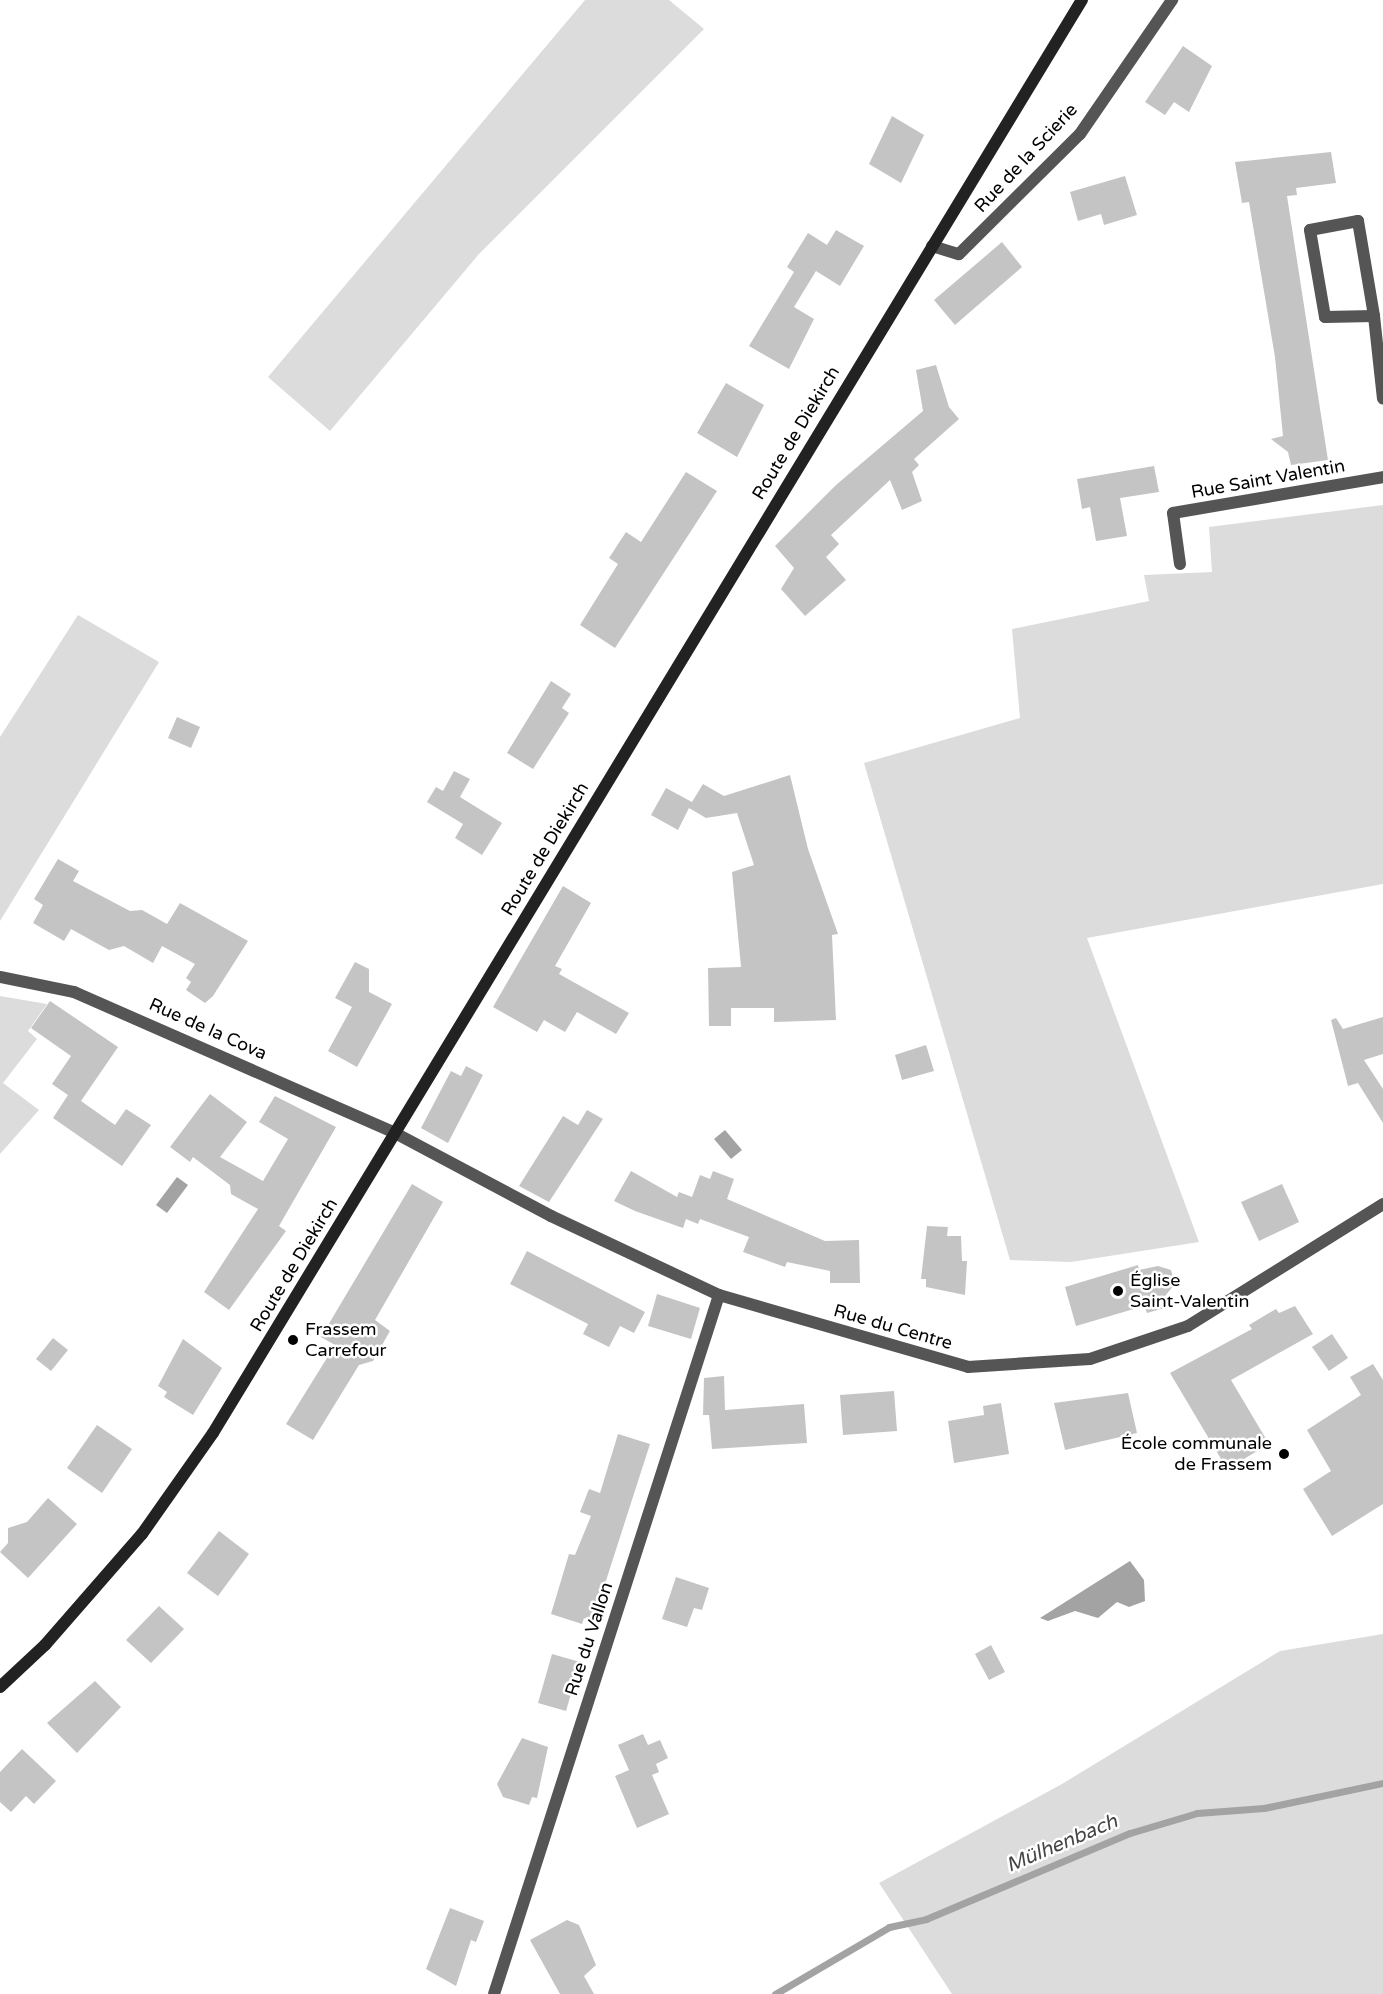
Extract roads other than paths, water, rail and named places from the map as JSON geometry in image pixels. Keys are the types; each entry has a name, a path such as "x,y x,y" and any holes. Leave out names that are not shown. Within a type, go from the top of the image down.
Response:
{"main road":[{"name":"Route de Diekirch","path":"0,1687 45,1645 142,1534 213,1433 1082,0"}],"street":[{"name":"Rue de la Scierie","path":"932,246 959,254 1080,134 1172,0"},
{"path":"1374,316 1325,317 1310,230 1358,221 1374,316 1383,399"},
{"name":"Rue Saint Valentin","path":"1180,564 1173,513 1383,477"},
{"name":"Rue de la Cova","path":"0,977 74,992 394,1132"},
{"name":"Rue du Centre","path":"394,1132 551,1216 719,1295 968,1367 1090,1359 1188,1326 1383,1204"},
{"name":"Rue du Vallon","path":"494,1994 719,1295"}],"waterway":[{"name":"Mülhenbach","path":"775,1994 889,1927 926,1919 1130,1833 1197,1813 1264,1808 1383,1783"}],"place":[{"name":"Église Saint-Valentin","path":"1118,1291"},
{"name":"Frassem Carrefour","path":"293,1340"},
{"name":"École communale de Frassem","path":"1284,1454"}]}
